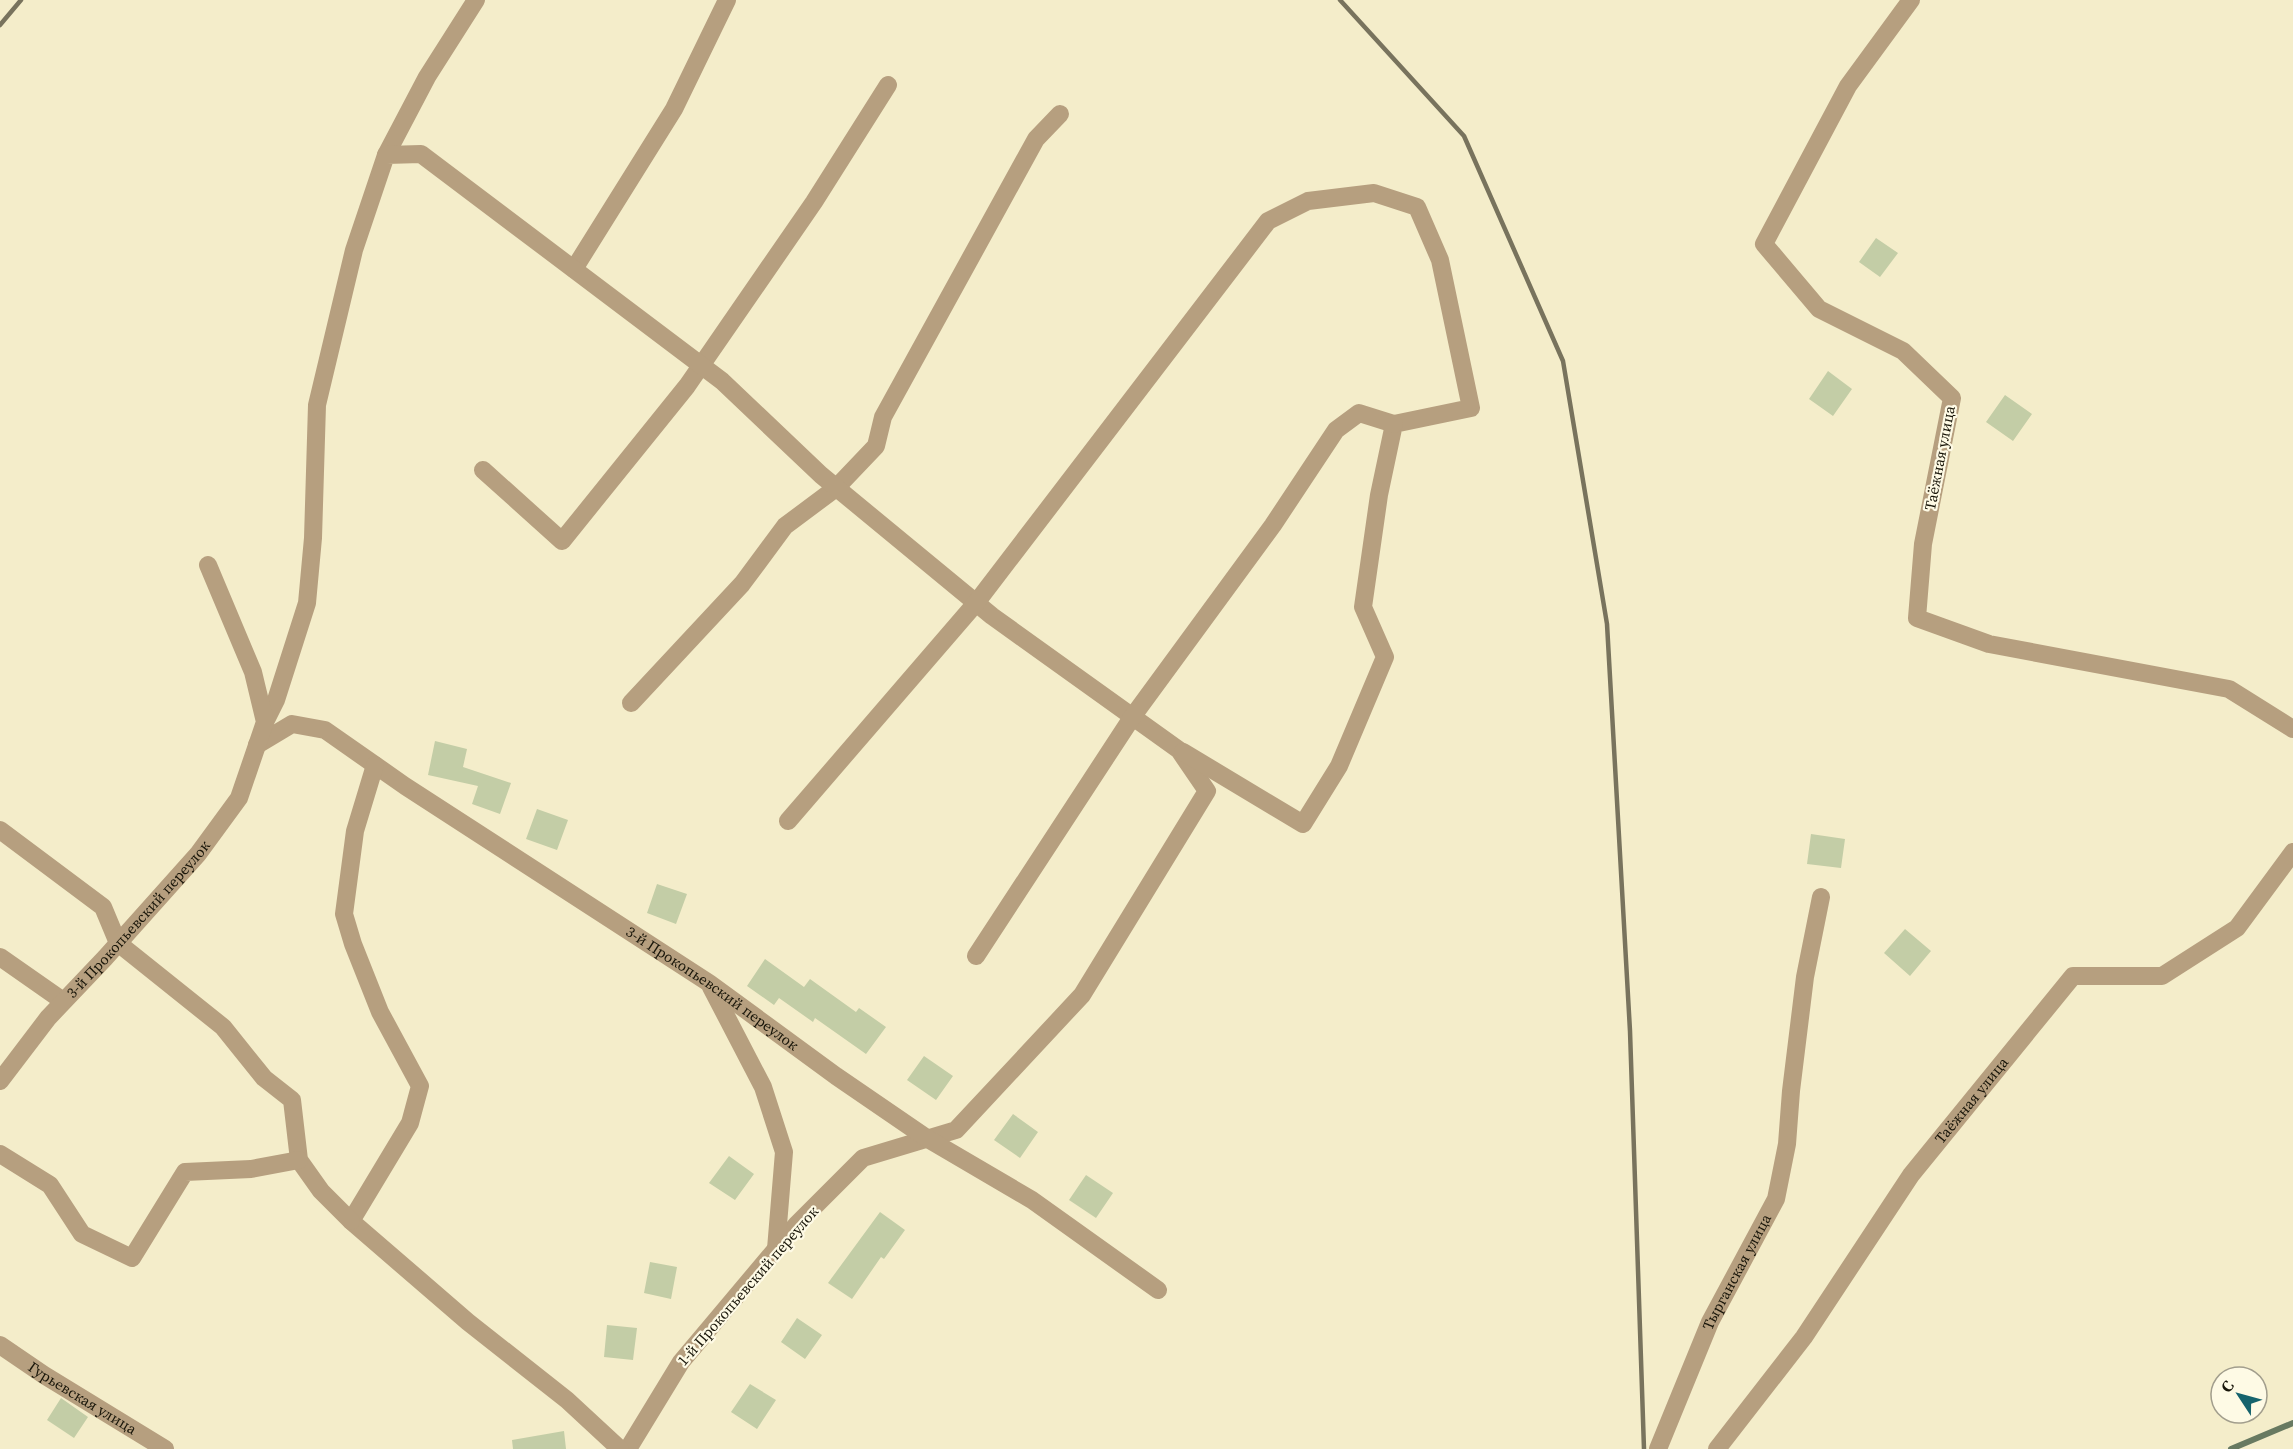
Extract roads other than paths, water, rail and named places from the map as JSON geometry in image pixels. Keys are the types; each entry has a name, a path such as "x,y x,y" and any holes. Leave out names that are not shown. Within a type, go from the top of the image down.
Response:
{"street":[{"name":"3-й Прокопьевский переулок","path":"0,1081 48,1018 198,854 238,798 265,722 276,700 308,603 313,538 317,405 354,250 386,155 427,77 476,0"},
{"path":"574,268 674,109 728,0"},
{"name":"Таёжная улица","path":"1911,0 1848,86 1764,244 1819,309 1903,351 1952,398 1923,544 1917,618 1989,644 2229,688 2293,729"},
{"path":"483,470 562,542 687,386 814,202 888,85"},
{"path":"631,703 742,584 785,526 836,488 876,446 883,417 1036,139 1060,114"},
{"path":"386,155 422,154 722,381 836,488 976,603 1179,750 1303,824 1339,766 1385,657 1363,607 1379,495 1394,424"},
{"path":"788,821 976,603 1268,221 1308,201 1374,193 1417,207 1440,260 1471,408 1394,424 1359,413 1336,430 1273,525 1133,716 975,956"},
{"path":"208,565 253,672 265,722"},
{"name":"3-й Прокопьевский переулок","path":"257,745 292,724 325,730 709,983 836,1076 928,1139 1032,1200 1158,1290"},
{"name":"1-й Прокопьевский переулок","path":"628,1449 681,1362 797,1224 863,1158 956,1130 1082,995 1207,791 1179,750"},
{"path":"351,1221 410,1123 420,1086 380,1012 352,944 344,914 355,831 375,765"},
{"path":"0,830 103,907 118,943 223,1027 264,1078 292,1100 299,1160 321,1191 351,1221 468,1322 567,1400 620,1449"},
{"name":"Таёжная улица","path":"1717,1449 1804,1337 1911,1175 2073,976 2162,976 2237,928 2293,852"},
{"name":"Тырганская улица","path":"1658,1449 1710,1322 1776,1199 1787,1144 1805,977 1821,897"},
{"path":"0,957 63,1001"},
{"path":"709,983 763,1087 784,1152 776,1249"},
{"path":"0,1154 50,1185 82,1234 132,1258 185,1172 251,1169 299,1160"},
{"name":"Гурьевская улица","path":"0,1345 44,1375 165,1449"}],"waterway":[{"path":"2231,1449 2293,1423"}],"railway":[{"path":"0,25 21,0"},
{"path":"1340,0 1464,136 1563,361 1607,624 1630,1031 1644,1449"}]}
